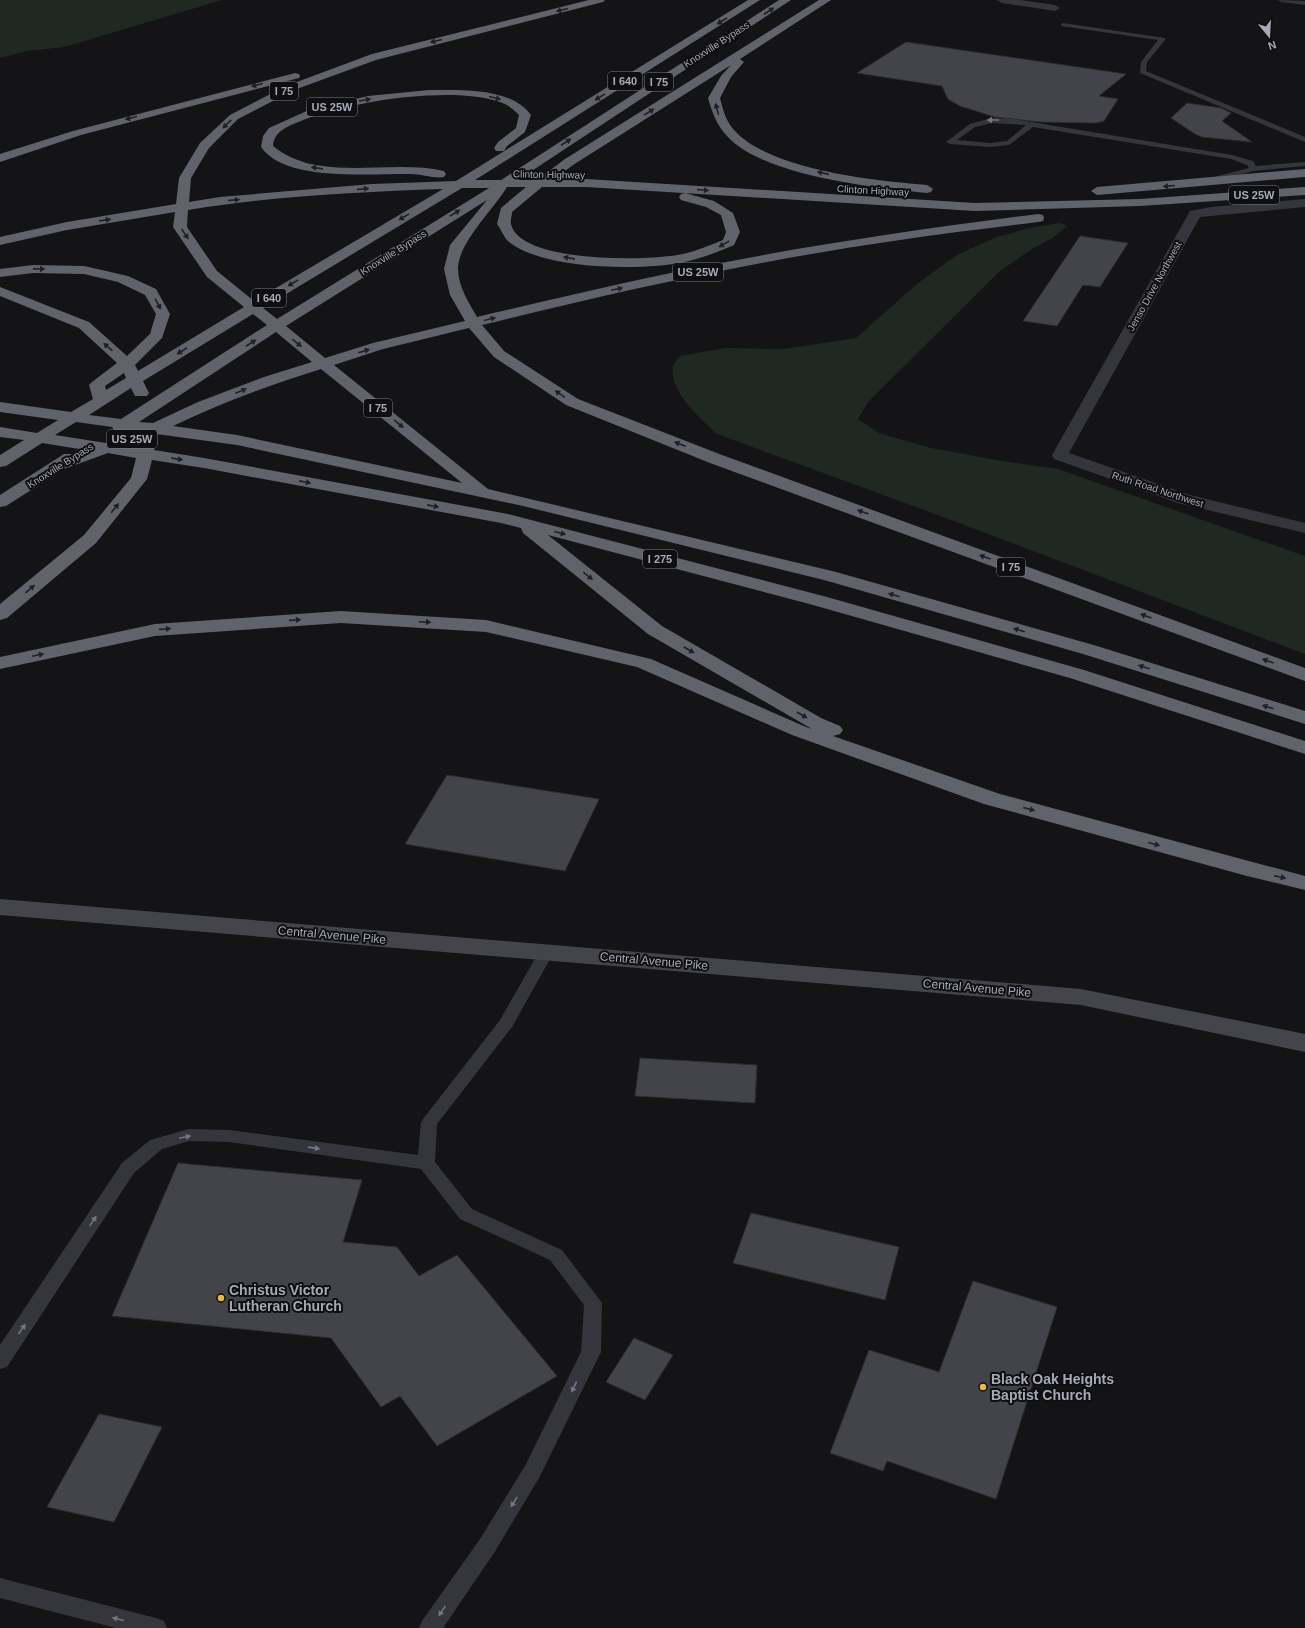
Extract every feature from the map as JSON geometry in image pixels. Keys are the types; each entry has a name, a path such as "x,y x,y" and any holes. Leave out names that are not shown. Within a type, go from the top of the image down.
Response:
{"highway":[{"name":"I 75","path":"600,0 376,56 290,88 234,117 204,146 185,178 180,227 212,274 655,630 814,722 992,799 1255,872 1305,883"},
{"name":"Knoxville Bypass","path":"0,462 276,293 494,163 755,0"},
{"name":"Knoxville Bypass","path":"0,502 160,402 325,294 494,192 533,163 786,0"},
{"path":"546,183 566,187 669,194 693,198 710,204 727,214 733,232 729,242 708,252 683,258 637,263 585,261 540,252 513,239 504,224 506,211 525,194 569,162 826,0"},
{"path":"757,44 726,76 714,98 719,118 734,137 756,151 798,168 859,182 935,190"},
{"path":"0,158 77,133 138,116 376,56"},
{"name":"US 25W","path":"440,174 416,170 331,170 301,166 284,161 273,154 267,147 268,140 272,132 302,116 347,104 373,99 430,93 476,95 507,101 520,108 525,115 521,130 502,144 494,163"},
{"name":"Clinton Highway","path":"440,174 540,173 639,176 976,195 1036,194"},
{"path":"282,183 440,174"},
{"name":"US 25W","path":"1087,192 1305,174"},
{"path":"0,241 67,226 220,201 372,188 546,183 637,186 976,207 1076,206 1204,200"},
{"path":"167,196 198,191"},
{"name":"US 25W","path":"57,466 134,438 204,405 269,380 378,346 587,295 736,264 899,236 1056,216 1305,191"},
{"name":"I 75","path":"494,192 457,246 451,269 457,295 475,326 500,354 572,402 724,461 1305,675"},
{"path":"0,273 33,269 84,270 123,278 151,292 163,314 156,335 132,360 97,385 101,401"},
{"path":"0,291 84,325 127,364 153,420 139,479 90,538 0,614"},
{"name":"I 275","path":"0,406 236,440 531,503 830,576 1090,650 1305,718"},
{"name":"I 275","path":"0,432 204,463 502,518 850,609 1077,674 1305,748"},
{"path":"0,663 155,630 340,617 486,626 644,663 799,731 992,799"}],"main road":[{"name":"Central Avenue Pike","path":"0,907 1080,997 1305,1043"}],"street":[{"path":"1002,0 1055,8"},
{"name":"Jenso Drive Northwest","path":"1060,455 1195,214 1210,211 1305,203"},
{"name":"Ruth Road Northwest","path":"1060,455 1184,500 1305,528"}],"lane":[{"path":"1281,0 1305,3"},
{"path":"1063,25 1163,39 1144,62 1142,72 1305,140"},
{"path":"1032,124 1009,143 990,145 950,142 974,123 989,120 1013,121 1032,124 1232,157 1250,163 1254,169"},
{"path":"1198,183 1228,178 1254,169 1305,164"},
{"path":"430,1628 487,1546 532,1472 591,1352 593,1303 556,1255 466,1214 426,1163 429,1123 506,1023 546,952"},
{"path":"0,1362 128,1168 156,1144 189,1135 229,1136 426,1163"},
{"path":"0,1588 156,1628"}],"shaded area":[{"path":"0,0 222,0 64,47 26,51 0,58"},
{"path":"1060,223 1067,226 1053,238 1032,249 1000,271 868,402 858,419 879,433 931,448 1002,461 1058,469 1305,556 1305,654 954,521 717,434 687,404 676,385 673,375 673,366 680,356 725,348 784,349 856,338 918,283 957,255 994,238 1029,228"}],"building":[{"path":"906,42 1126,74 1099,96 1118,99 1104,121 1096,123 1041,122 995,117 960,106 948,99 942,86 857,73"},
{"path":"1187,103 1221,108 1231,113 1222,121 1252,142 1202,137 1195,134 1171,118"},
{"path":"1080,236 1128,243 1100,287 1083,285 1057,326 1023,321"},
{"path":"447,775 599,799 565,871 405,844"},
{"path":"640,1058 757,1065 755,1103 635,1096"},
{"name":"Christus Victor Lutheran Church","path":"178,1163 362,1180 343,1242 397,1247 419,1276 457,1255 557,1376 437,1446 400,1396 381,1407 331,1338 112,1316"},
{"path":"751,1213 899,1247 885,1300 733,1263"},
{"name":"Black Oak Heights Baptist Church","path":"973,1281 1057,1307 996,1499 887,1461 883,1471 830,1453 869,1350 939,1372"},
{"path":"634,1338 673,1355 645,1400 606,1382"},
{"path":"99,1414 162,1427 114,1522 47,1507"}],"place":[{"name":"Christus Victor Lutheran Church","path":"221,1298"},
{"name":"Black Oak Heights Baptist Church","path":"983,1387"}]}
